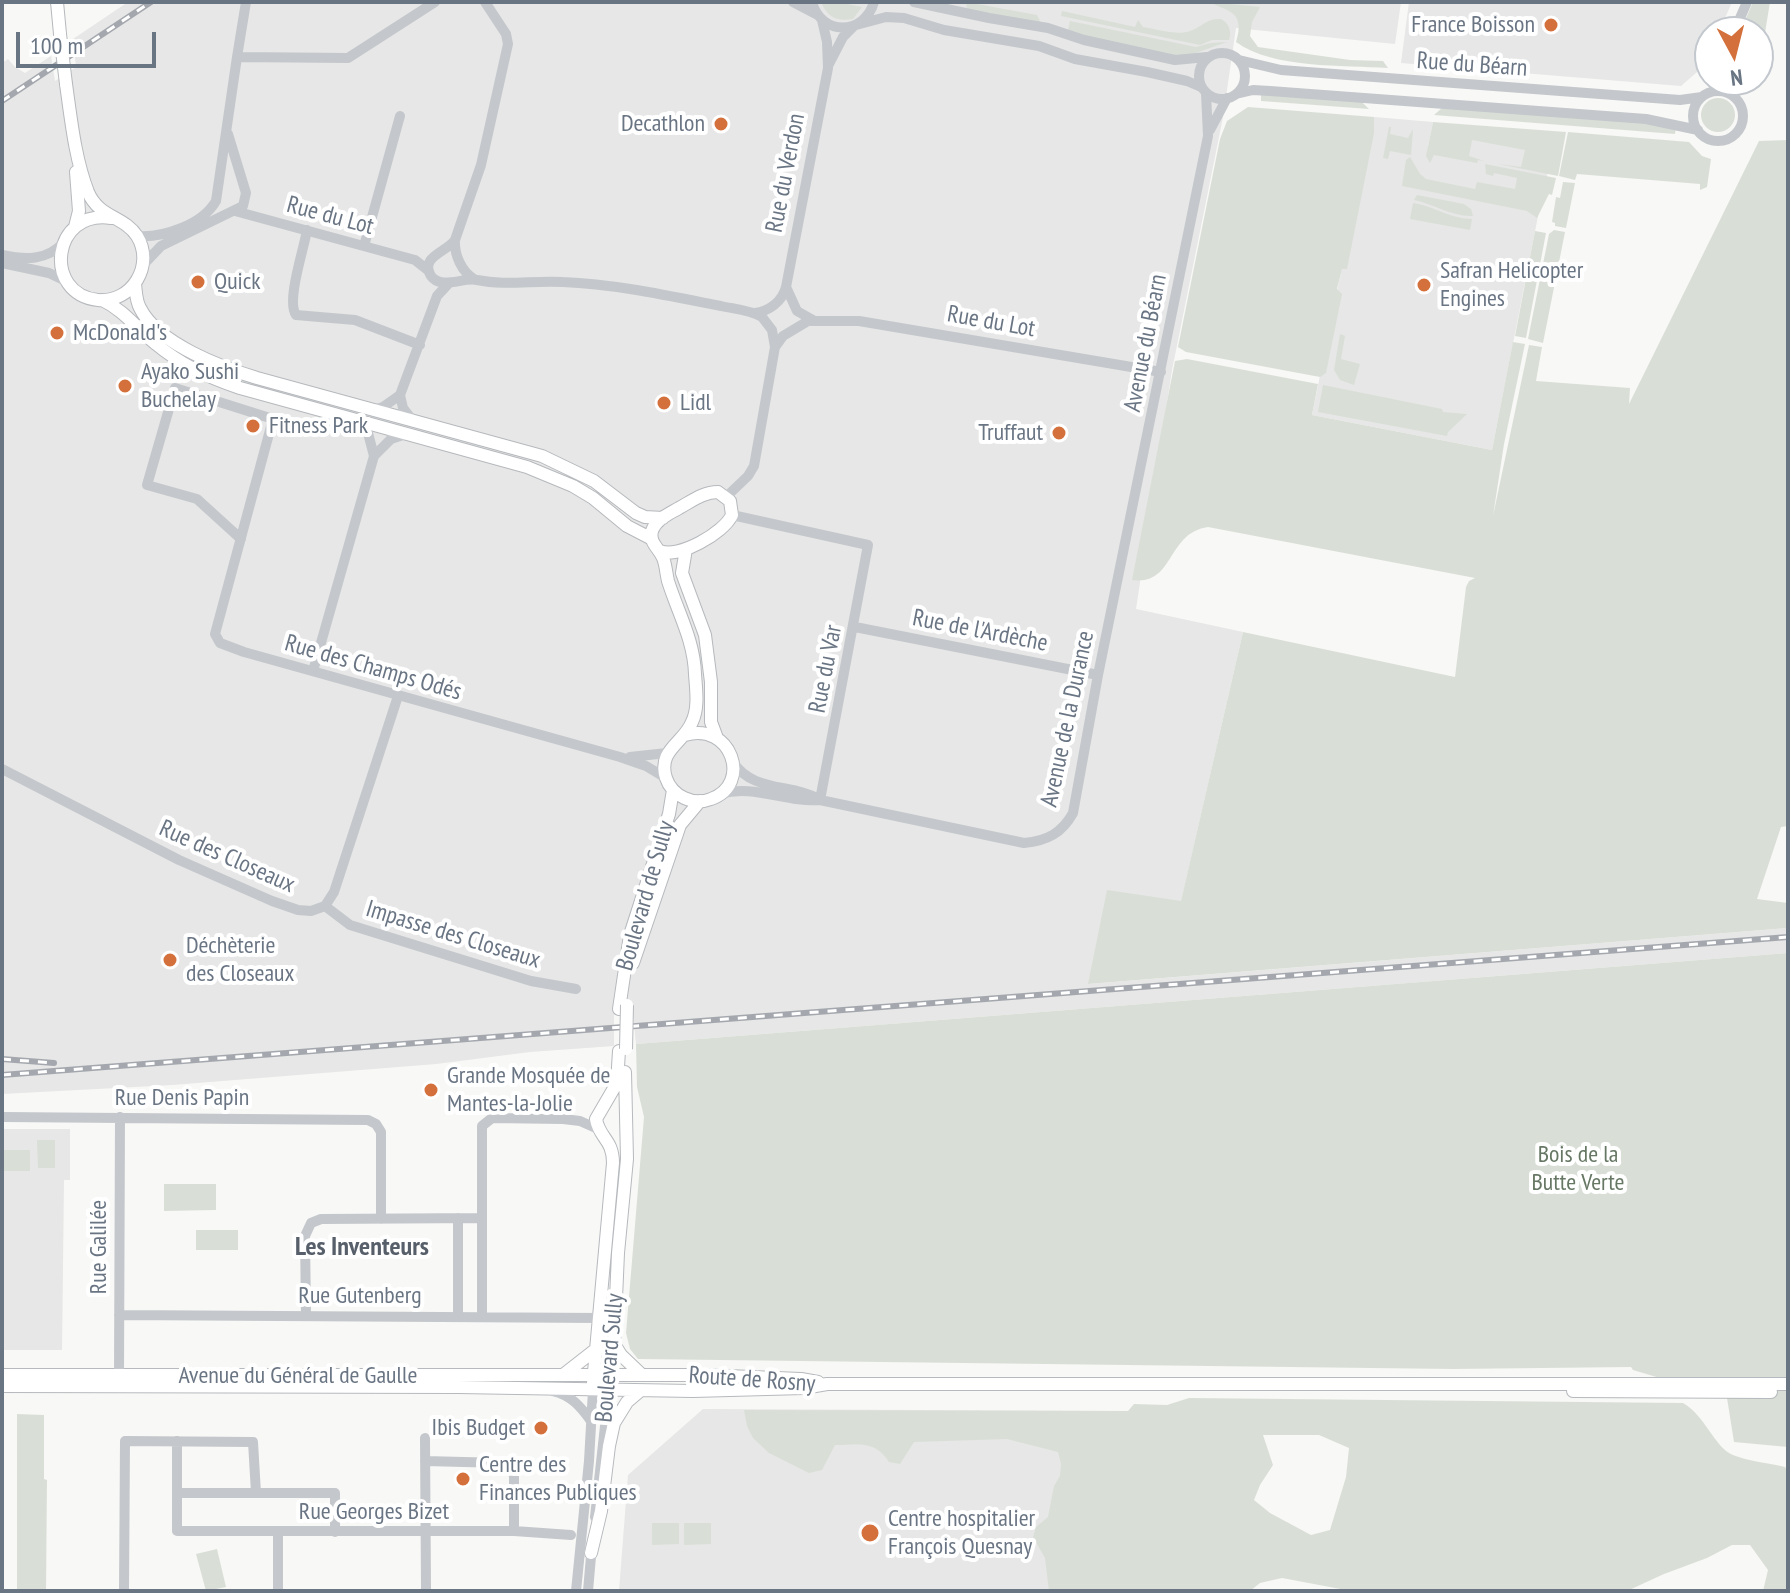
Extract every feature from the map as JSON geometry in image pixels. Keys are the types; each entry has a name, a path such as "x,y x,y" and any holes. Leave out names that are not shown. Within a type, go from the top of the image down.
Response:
{"main road":[{"path":"57,2 72,121 88,191 111,218 127,226 137,236 143,254 143,265 135,284 122,295 102,300"},
{"path":"72,121 79,211 75,227 64,242 61,262 68,282 81,294 102,300 120,310 155,344 191,368 240,388 527,467 593,498 627,526 652,539 660,551 668,582 688,632 695,668 694,717 685,735"},
{"path":"75,227 90,219 111,218"},
{"path":"135,284 139,306 172,340 233,371 556,461 594,481 636,513 663,518"},
{"path":"652,539 655,525 663,518 707,492 718,492 732,506 732,515 723,528 686,549 672,554 660,551"},
{"path":"686,549 683,577 705,635 710,669 711,722 717,738 727,748 733,761 731,779 720,794"},
{"path":"667,753 685,735 703,733 717,738"},
{"name":"Boulevard de Sully","path":"622,1050 630,935 670,810 670,784 664,767 667,753"},
{"name":"Boulevard de Sully","path":"670,784 685,798 700,801 720,794"},
{"name":"Boulevard de Sully","path":"623,1007 638,943 651,914 680,825 700,801"},
{"path":"602,1108 613,1105 626,1118 618,1135 602,1132 596,1119 602,1108 617,1083 622,1050"},
{"name":"Boulevard Sully","path":"614,1344 626,1118 622,1050"},
{"name":"Boulevard Sully","path":"593,1390 613,1163 612,1150 602,1132"},
{"path":"614,1344 642,1375"},
{"path":"563,1375 595,1350"},
{"name":"Avenue du Général de Gaulle","path":"2,1375 594,1375"},
{"name":"Route de Rosny","path":"594,1375 801,1379 827,1384"},
{"path":"827,1384 1788,1384"},
{"name":"Route de Rosny","path":"593,1390 761,1390 827,1384"},
{"name":"Avenue du Général de Gaulle","path":"2,1386 593,1390"},
{"path":"1450,1386 1590,1392 1788,1392"},
{"path":"591,1553 601,1511 614,1423 627,1402 640,1391"}],"street":[{"path":"232,211 221,207 218,194 246,2"},
{"path":"237,57 348,58 435,2"},
{"path":"415,260 432,257 455,240 481,165 508,44 506,34 485,2"},
{"path":"793,2 837,28 886,17 904,18 944,30 1039,46 1075,59 1187,81 1216,98 1232,96 1245,78 1239,60 1225,53 1175,60 1093,43 1048,28 914,2"},
{"name":"Rue du Verdon","path":"786,287 828,68 827,42 812,2"},
{"name":"Rue du Verdon","path":"828,68 843,37 869,14 874,2"},
{"path":"1203,90 1198,72 1207,57"},
{"name":"Rue du Béarn","path":"1239,60 1281,70 1680,100 1701,96"},
{"name":"Avenue du Béarn","path":"1122,558 1208,136 1203,90"},
{"name":"Rue du Béarn","path":"1232,96 1248,91 1270,91 1646,119 1698,130"},
{"name":"Avenue du Béarn","path":"1208,136 1232,96"},
{"path":"1705,96 1694,113 1698,130 1708,139 1720,141 1734,136 1739,130 1743,114 1741,106 1732,96"},
{"path":"364,246 400,116"},
{"path":"143,265 161,246 242,207 245,194 227,128"},
{"path":"137,236 157,236 178,229 206,213 225,184 232,182 245,194 259,217"},
{"name":"Rue du Lot","path":"232,211 415,260"},
{"path":"307,230 292,298 292,310 296,315 355,320 420,345"},
{"path":"373,410 400,395 437,296 460,273 455,240"},
{"path":"2,255 34,258 53,252 64,242"},
{"path":"443,251 450,252 459,260 466,273 474,279"},
{"path":"432,257 437,296"},
{"path":"415,260 440,283 474,279 505,284 563,282 695,301 755,313 778,333 813,320"},
{"path":"2,263 49,273 68,282"},
{"path":"726,497 754,466 775,347 769,326 772,306 783,296 786,287"},
{"path":"775,347 798,321 786,287"},
{"path":"755,313 786,302 813,320"},
{"name":"Rue du Lot","path":"813,320 893,325 1161,372"},
{"name":"Rue des Champs Odés","path":"241,539 197,499 147,485 175,388 273,419 241,539 215,634 220,643 620,757 646,766 670,784"},
{"path":"400,395 403,408 414,421"},
{"path":"360,421 368,433 374,456"},
{"path":"313,671 374,456 391,439 406,434"},
{"name":"Rue du Var","path":"732,515 868,545 820,800"},
{"name":"Avenue de la Durance","path":"720,794 744,790 807,801 820,800 1004,841 1042,842 1056,833 1073,813 1122,558"},
{"name":"Rue de l'Ardèche","path":"855,627 1098,675"},
{"path":"325,906 339,877 398,696"},
{"name":"Rue des Champs Odés","path":"620,757 667,753"},
{"name":"Avenue de la Durance","path":"733,761 752,780 810,794 820,800"},
{"name":"Rue des Closeaux","path":"2,769 235,886 303,911 325,906"},
{"name":"Impasse des Closeaux","path":"325,906 350,925 531,981 576,989"},
{"path":"563,1119 602,1108"},
{"name":"Rue Denis Papin","path":"2,1117 362,1119 376,1124 381,1132 381,1219"},
{"name":"Rue Galilée","path":"119,1376 120,1117"},
{"path":"482,1316 482,1126 489,1119 563,1119 580,1121 602,1132"},
{"path":"458,1218 458,1316"},
{"path":"306,1315 305,1236 311,1223 321,1219 482,1218"},
{"name":"Rue Gutenberg","path":"119,1315 601,1318"},
{"name":"Boulevard Sully","path":"588,1591 614,1344"},
{"path":"547,1390 567,1396 591,1421"},
{"name":"Boulevard Sully","path":"576,1591 593,1390"},
{"path":"425,1438 426,1591"},
{"path":"124,1591 125,1441 253,1442 256,1493"},
{"path":"177,1441 177,1493 335,1493 335,1532"},
{"path":"425,1461 503,1463 512,1467 514,1531"},
{"name":"Rue Georges Bizet","path":"177,1493 177,1531 514,1531 571,1535"},
{"path":"278,1532 278,1591"}],"shaded area":[{"path":"128,2 1401,2 1395,44 1236,28 1223,117 1172,370 1136,609 1243,632 1181,902 1089,984 1788,928 1788,953 636,1044 633,1015 614,1015 614,1046 172,1085 2,1094 2,63 8,59 25,73 51,56 55,81 76,67 73,39"},
{"name":"France Boisson","path":"1409,2 1732,2 1726,16 1694,16 1694,75 1681,86 1401,63"},
{"path":"1374,117 1433,122 1428,146 1475,126 1557,132 1492,450 1312,415 1369,134 1373,135"},
{"path":"2,1129 70,1129 70,1180 64,1180 62,1350 2,1350"},
{"name":"Centre hospitalier François Quesnay","path":"703,1409 1129,1411 1111,1591 619,1591 628,1475"}],"green space":[{"path":"821,2 862,7 853,19 842,20 830,15"},
{"path":"966,2 1037,15 1041,23 967,10"},
{"path":"1209,2 1260,7 1252,22 1250,36 1258,47 1350,60 1383,61 1388,68 1309,64 1251,51 1236,42 1237,18 1228,10"},
{"path":"1753,2 1770,2 1768,16 1747,16"},
{"path":"1062,11 1135,27 1138,20 1143,27 1179,33 1221,19 1228,25 1230,37 1229,40 1212,40 1200,45 1061,16"},
{"path":"1070,21 1196,47 1227,42 1184,57 1094,39 1068,30"},
{"path":"1261,94 1362,102 1369,109 1261,101"},
{"path":"1718,98 1730,103 1735,115 1730,127 1718,132 1706,127 1701,115 1706,103"},
{"path":"1248,107 1374,117 1374,133 1347,269 1342,269 1337,289 1342,294 1326,373 1320,377 1186,352 1178,347 1220,139 1227,121"},
{"path":"1443,107 1676,127 1675,134 1434,115"},
{"path":"1433,122 1566,132 1558,176 1498,164 1521,167 1525,150 1472,140 1469,156 1484,161 1478,160 1477,163 1434,155 1430,163 1426,156"},
{"path":"1389,127 1390,134 1408,138 1413,129 1411,155 1390,151 1388,159 1383,158"},
{"path":"1568,132 1689,142 1702,156 1711,159 1707,187 1700,190 1700,184 1577,174 1575,180 1559,176"},
{"path":"1788,140 1788,826 1781,827 1757,899 1788,903 1788,928 1088,984 1107,890 1181,901 1243,632 1455,677 1466,587 1475,578 1208,527 1194,531 1184,539 1156,575 1146,580 1132,580 1175,361 1187,359 1318,384 1312,415 1492,450 1513,342 1525,344 1493,516 1529,345 1542,347 1536,381 1630,388 1629,404 1759,141"},
{"path":"1410,157 1426,179 1475,189 1477,182 1515,189 1517,178 1486,174 1485,164 1556,178 1552,195 1549,194 1537,218 1527,211 1402,186 1406,160"},
{"path":"1563,182 1575,183 1566,228 1555,226 1552,222 1556,197 1560,198"},
{"path":"1417,195 1464,204 1471,209 1473,216 1414,200"},
{"path":"1413,203 1472,219 1470,230 1410,219"},
{"path":"1554,230 1565,232 1543,343 1528,339 1549,234"},
{"path":"1535,231 1546,233 1526,338 1515,336"},
{"path":"1340,334 1345,336 1341,359 1360,364 1354,385 1340,380 1334,370"},
{"path":"1323,385 1442,409 1443,412 1467,414 1447,436 1318,412"},
{"name":"Bois de la Butte Verte","path":"1788,953 1788,1447 1734,1442 1727,1398 1631,1367 1453,1369 638,1359 630,1349 626,1333 644,1117 637,1087 636,1044"},
{"path":"37,1140 55,1140 55,1168 38,1168"},
{"path":"2,1150 30,1150 30,1171 2,1171"},
{"path":"164,1184 216,1184 216,1210 164,1211"},
{"path":"196,1230 238,1230 238,1250 196,1250"},
{"path":"1189,1398 1683,1403 1696,1413 1725,1450 1744,1459 1785,1467 1788,1472 1788,1591 1763,1591 1768,1570 1750,1545 1732,1545 1627,1591 1351,1591 1282,1578 1260,1583 1250,1591 1049,1591 1045,1558 1033,1537 1036,1527 1048,1517 1054,1486 1060,1476 1058,1452 1007,1439 914,1442 900,1464 889,1462 872,1447 835,1445 822,1470 809,1473 769,1453 753,1438 744,1410 1128,1411 1134,1404 1167,1405","holes":["1263,1435 1319,1435 1349,1448 1346,1477 1330,1530 1311,1535 1270,1513 1254,1500 1273,1465"]},
{"path":"17,1414 44,1415 46,1591 17,1591"},
{"path":"652,1523 679,1523 679,1544 652,1545"},
{"path":"684,1523 711,1523 711,1544 684,1545"},
{"path":"217,1549 226,1587 206,1591 196,1554"}],"railway":[{"path":"2,101 151,2"},
{"path":"2,1075 1788,937"},
{"path":"2,1059 54,1063"}],"place":[{"name":"France Boisson","path":"1551,25"},
{"name":"Decathlon","path":"721,124"},
{"name":"Quick","path":"198,282"},
{"name":"Safran Helicopter Engines","path":"1424,285"},
{"name":"McDonald's","path":"57,333"},
{"name":"Ayako Sushi Buchelay","path":"125,386"},
{"name":"Lidl","path":"664,403"},
{"name":"Fitness Park","path":"253,426"},
{"name":"Truffaut","path":"1059,433"},
{"name":"Déchèterie des Closeaux","path":"170,960"},
{"name":"Grande Mosquée de Mantes-la-Jolie","path":"431,1090"},
{"name":"Ibis Budget","path":"541,1428"},
{"name":"Centre des Finances Publiques","path":"463,1479"},
{"name":"Centre hospitalier François Quesnay","path":"870,1533"}],"district":[{"name":"Les Inventeurs","path":"362,1248"}]}
